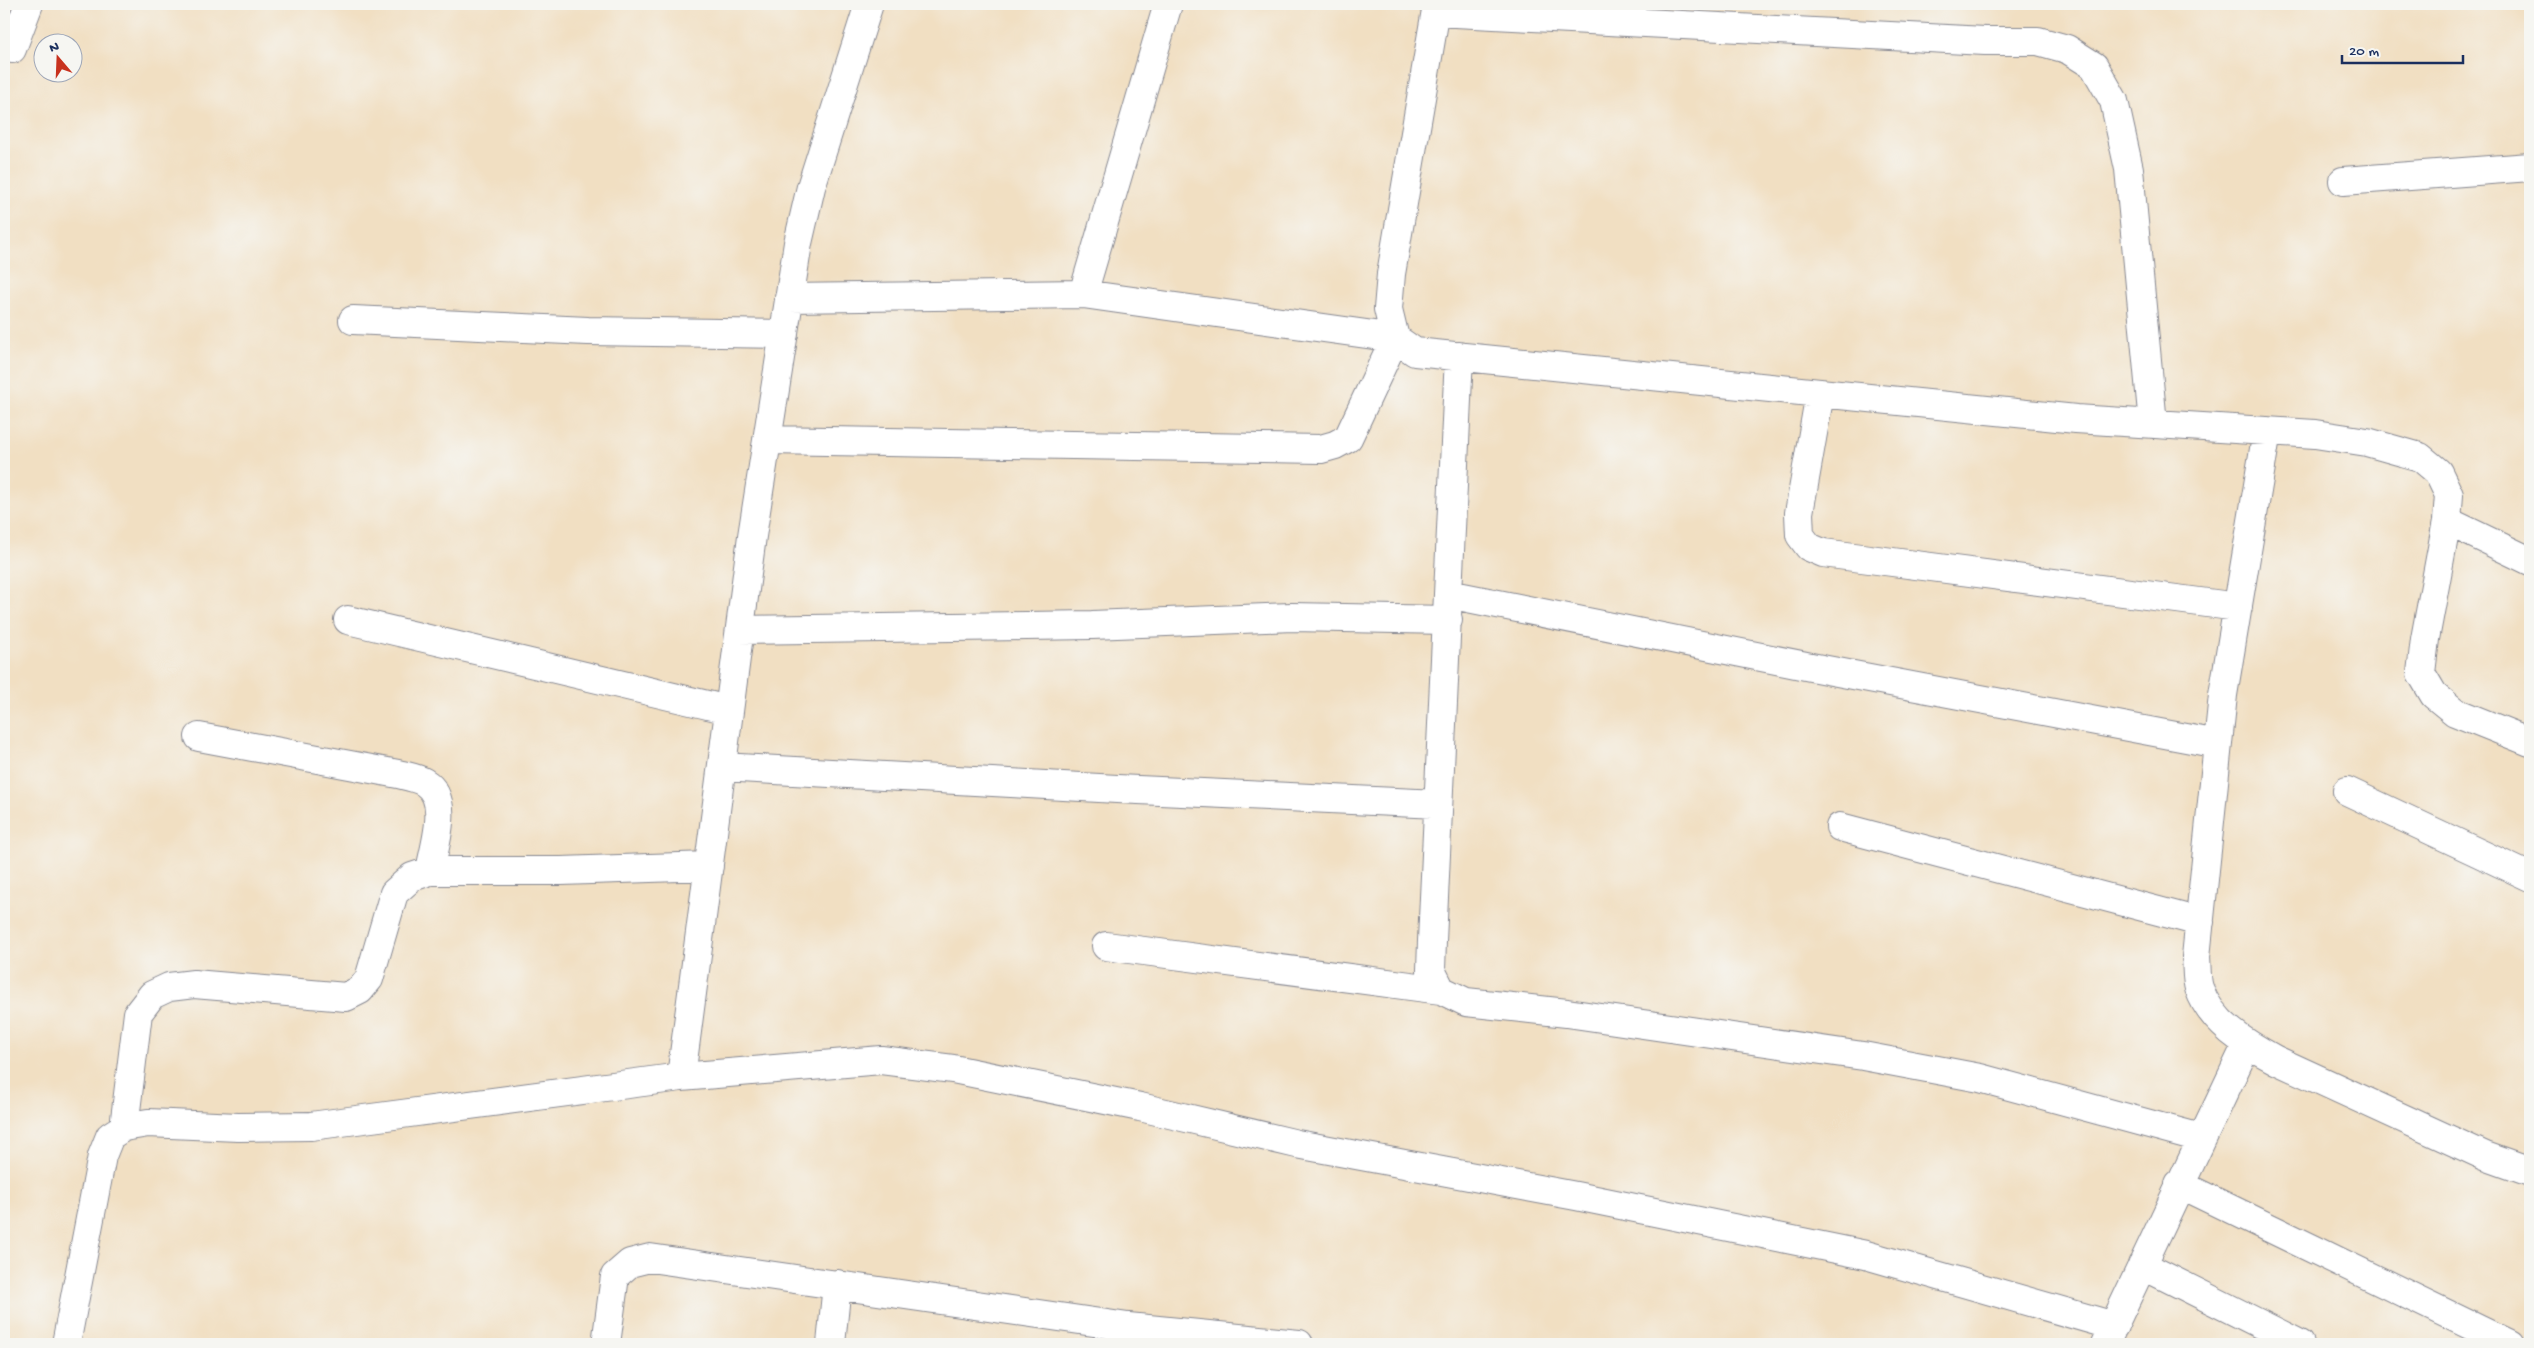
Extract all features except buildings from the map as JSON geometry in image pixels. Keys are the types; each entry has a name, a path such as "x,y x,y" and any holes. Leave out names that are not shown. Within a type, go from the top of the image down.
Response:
{"street":[{"path":"12,50 29,4"},
{"path":"681,1077 740,630 789,298 810,187 869,4"},
{"path":"1083,294 1168,4"},
{"path":"767,440 1321,449 1335,445 1348,438 1395,338 1388,309 1391,274 1437,8 1985,41 2038,41 2067,49 2094,66 2114,101 2127,159 2153,424"},
{"path":"2343,180 2530,167"},
{"path":"789,298 1083,294 1395,338 1415,352 2076,419 2315,434 2367,442 2420,457 2438,472 2449,495 2448,521 2425,639 2421,674 2434,695 2455,712 2530,742"},
{"path":"353,320 588,331 784,334"},
{"path":"1441,990 1431,970 1459,356"},
{"path":"1820,393 1799,513 1800,535 1809,547 1832,554 2238,607"},
{"path":"2267,431 2223,695 2196,957 2198,988 2218,1020 2247,1044 2285,1065 2485,1156 2530,1172"},
{"path":"2448,521 2530,561"},
{"path":"740,630 1082,625 1292,617 1448,607 1821,669 2218,744"},
{"path":"348,620 729,710"},
{"path":"199,737 398,774 425,782 436,796 440,814 430,871"},
{"path":"722,767 1438,804"},
{"path":"2347,791 2530,877"},
{"path":"1840,828 2200,922"},
{"path":"124,1127 138,1013 152,995 169,987 194,984 346,997 360,990 369,979 394,893 412,877 430,871 561,871 709,866"},
{"path":"1106,946 1441,990 1466,1002 1567,1012 1862,1056 1980,1078 2201,1138"},
{"path":"66,1344 102,1156 110,1136 124,1127 148,1123 238,1127 311,1126 681,1077 880,1060 953,1069 1140,1107 1297,1144 1576,1196 1866,1255 2110,1335 2179,1184 2247,1044"},
{"path":"2179,1184 2509,1344"},
{"path":"606,1344 615,1276 630,1263 644,1259 671,1259 1128,1327 1299,1344"},
{"path":"2142,1265 2300,1344"},
{"path":"830,1344 837,1284"}]}
